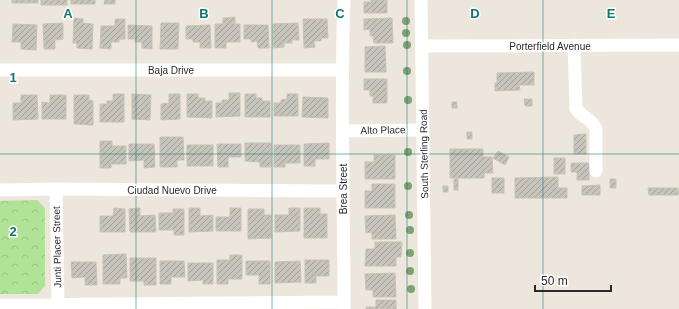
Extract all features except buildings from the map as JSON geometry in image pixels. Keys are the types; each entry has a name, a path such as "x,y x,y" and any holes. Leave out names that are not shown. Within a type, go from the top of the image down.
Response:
{"street":[{"path":"341,70 344,0"},
{"name":"South Sterling Road","path":"422,0 425,309"},
{"name":"Porterfield Avenue","path":"422,46 679,45"},
{"path":"574,46 576,108 578,113 594,124 596,129 596,171"},
{"name":"Baja Drive","path":"0,70 341,70"},
{"name":"Brea Street","path":"341,70 343,131 344,306"},
{"name":"Alto Place","path":"343,131 423,130"},
{"name":"Junti Placer Street","path":"56,189 58,304"},
{"name":"Ciudad Nuevo Drive","path":"0,190 343,191"},
{"path":"0,305 344,306"}],"green space":[{"path":"37,200 45,208 45,286 38,294 0,294 0,201"}]}
